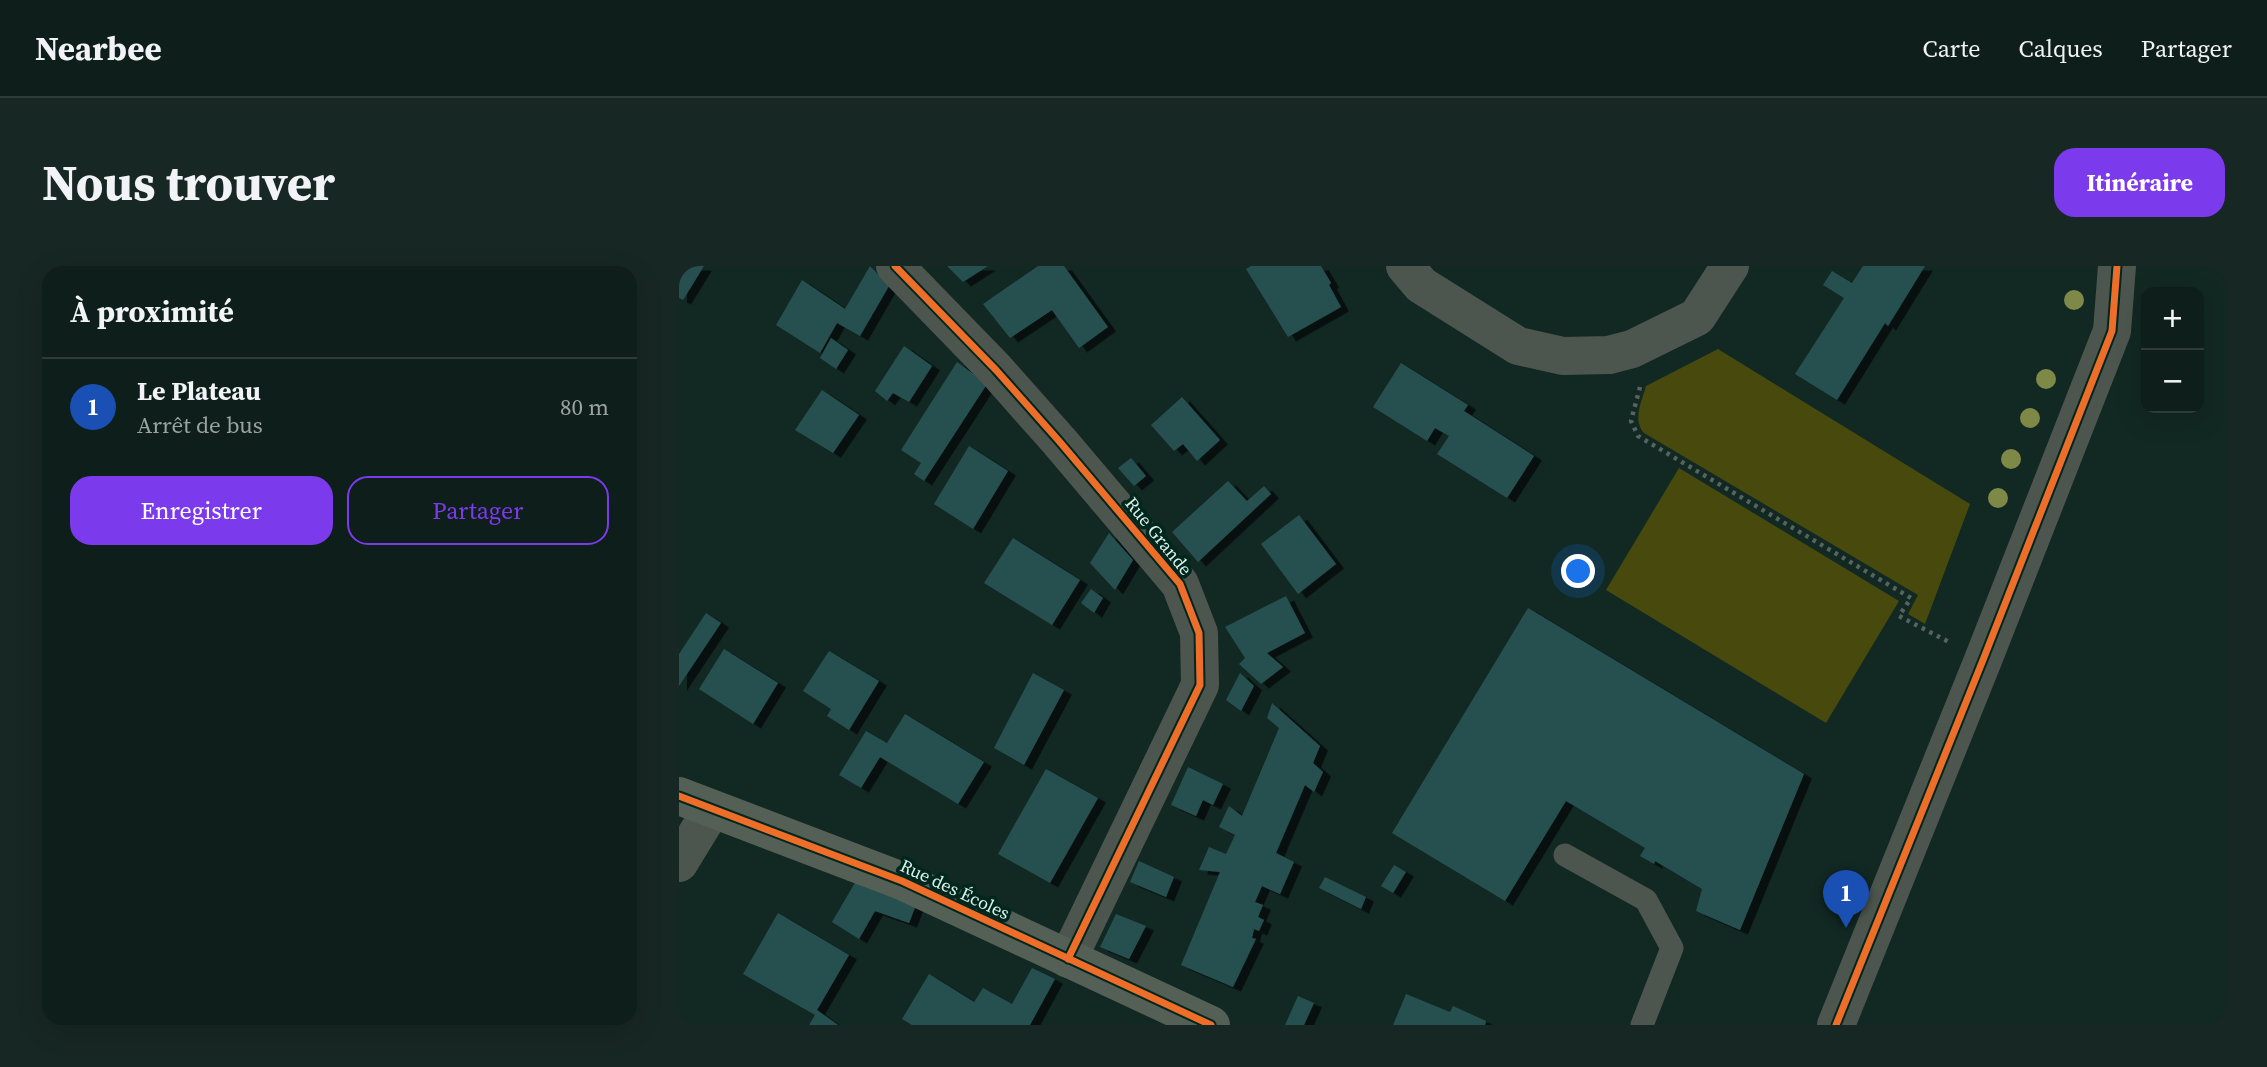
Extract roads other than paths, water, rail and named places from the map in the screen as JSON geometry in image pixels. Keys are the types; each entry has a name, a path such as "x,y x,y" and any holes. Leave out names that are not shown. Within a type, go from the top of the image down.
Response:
{"street":[{"name":"Rue Grande","path":"895,266 1005,380 1180,584 1199,633 1200,685 1067,959"},
{"path":"1405,266 1421,285 1518,346 1563,356 1609,355 1632,349 1697,317 1730,266"},
{"path":"1836,1025 2112,331 2117,266"},
{"name":"Rue des Écoles","path":"695,803 902,881 1211,1025"},
{"path":"679,863 695,803"}],"lane":[{"path":"1565,855 1646,900 1672,948 1642,1025"}],"place":[{"name":"Le Plateau","path":"1846,928"}]}
